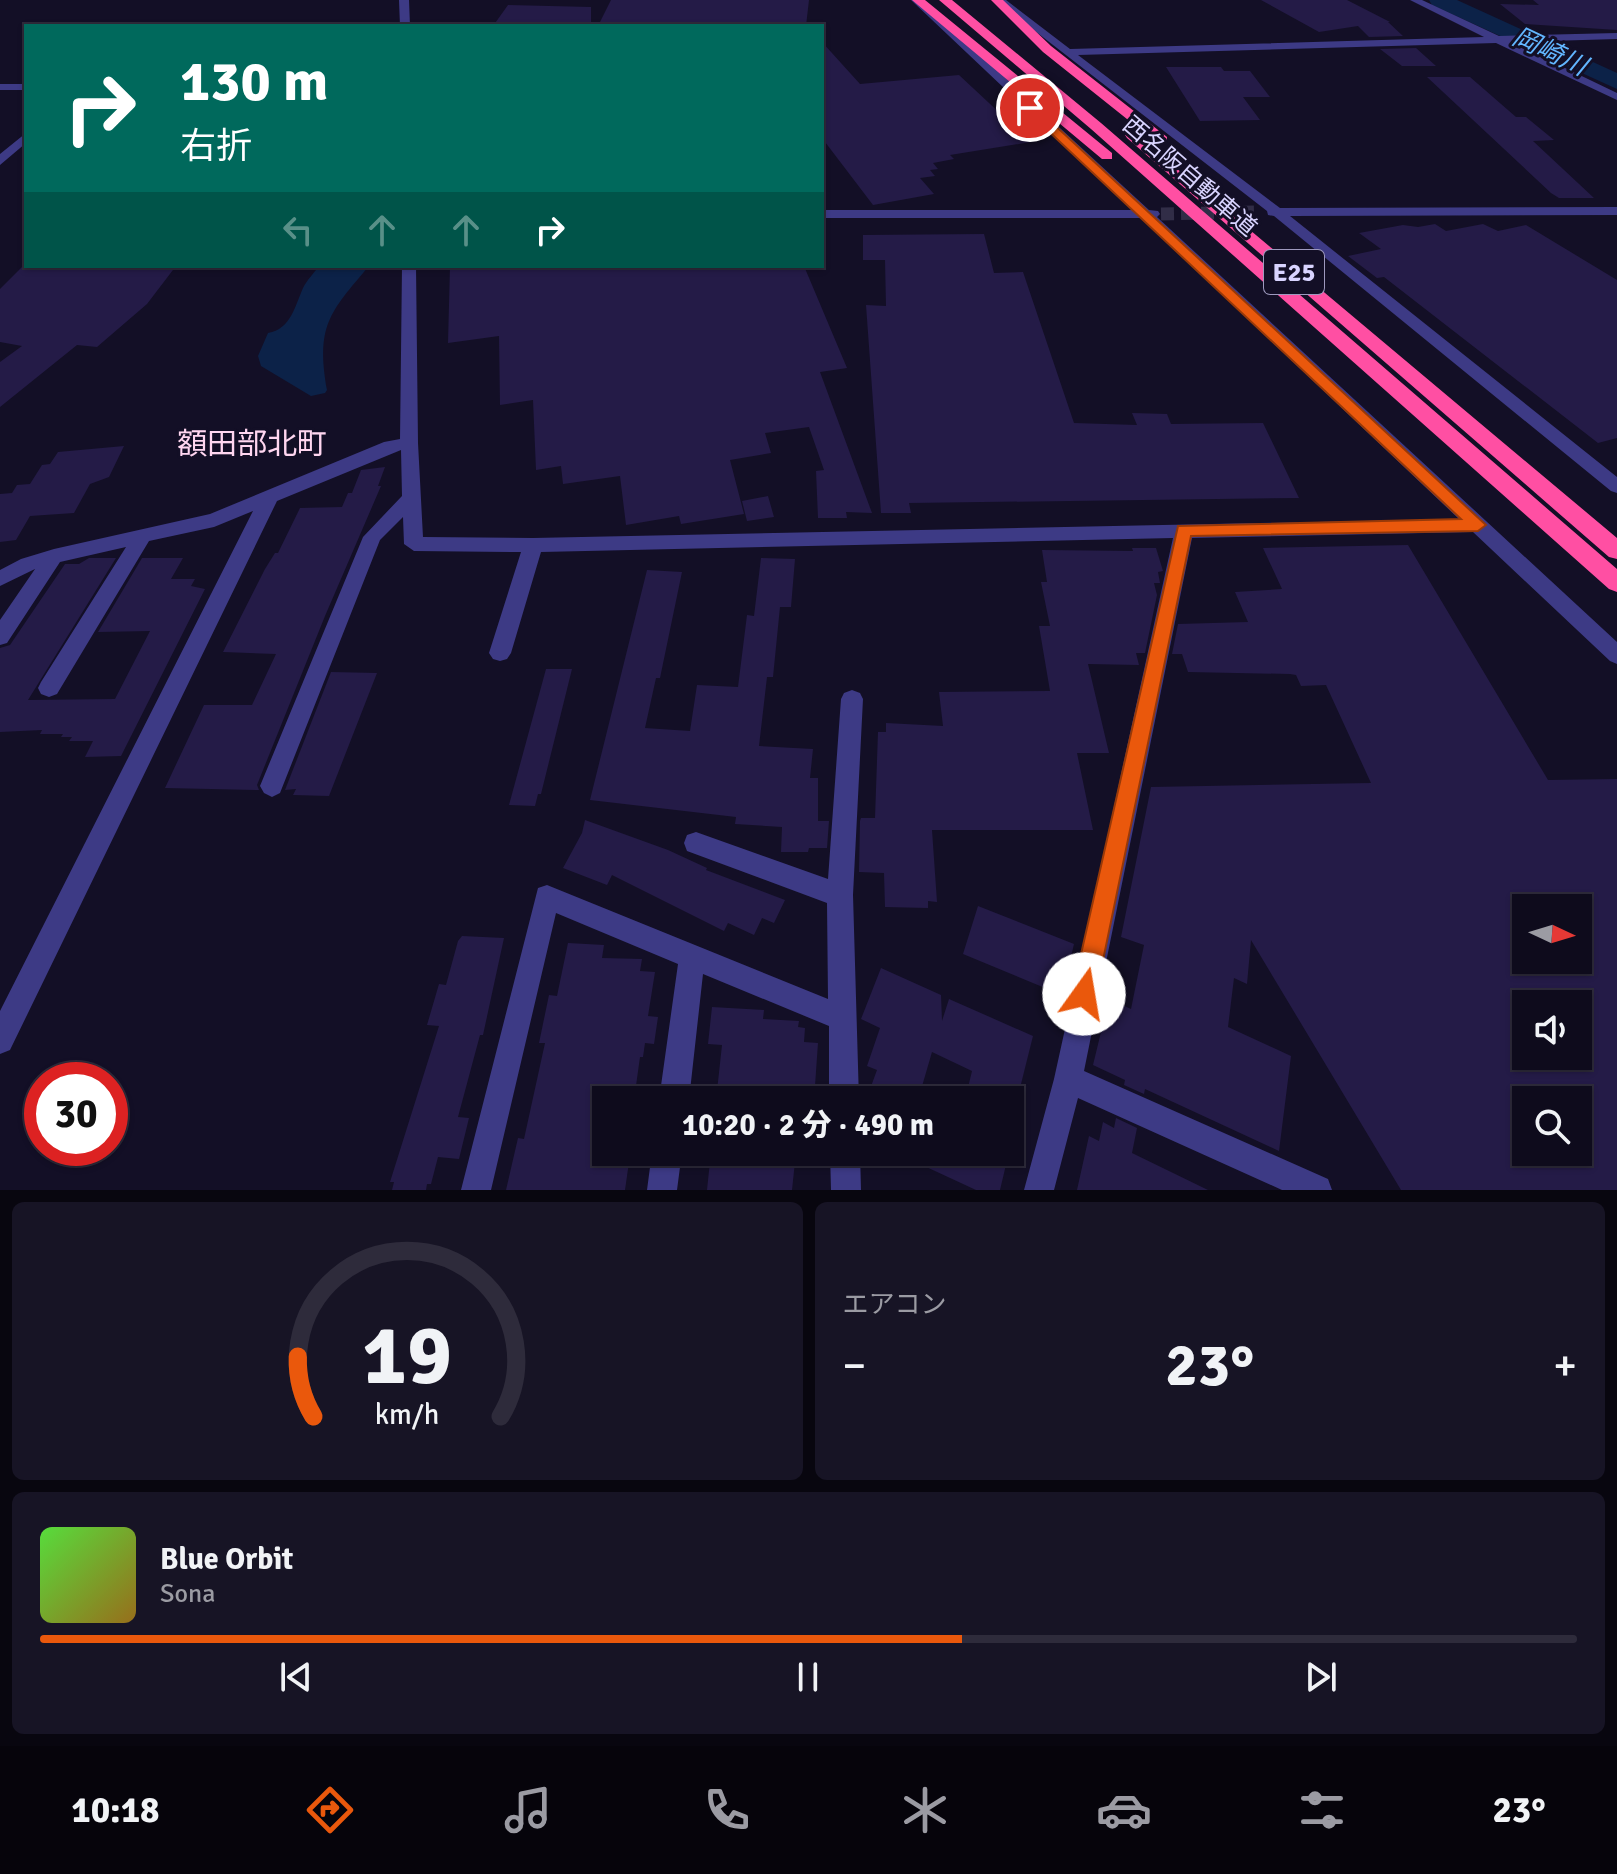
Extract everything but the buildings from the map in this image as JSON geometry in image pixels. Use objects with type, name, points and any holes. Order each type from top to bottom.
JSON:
[{"type":"highway","points":[[917,0],[1100,151],[1321,322]]},
{"type":"highway","name":"西名阪自動車道","points":[[945,0],[1321,322],[1617,583]]},
{"type":"highway","name":"西名阪自動車道","points":[[965,0],[1140,143],[1617,551]]},
{"type":"highway","points":[[998,0],[1047,49],[1172,149],[1549,492]]},
{"type":"street","points":[[404,0],[405,24]]},
{"type":"street","points":[[917,0],[1154,214],[1617,655]]},
{"type":"street","points":[[998,0],[1277,212],[1617,487]]},
{"type":"street","points":[[1415,0],[1617,97]]},
{"type":"street","points":[[1070,52],[1617,36]]},
{"type":"street","points":[[0,87],[24,87]]},
{"type":"street","points":[[0,161],[24,139]]},
{"type":"street","points":[[1259,212],[1617,211]]},
{"type":"street","points":[[824,214],[1154,214]]},
{"type":"street","points":[[409,268],[409,443],[414,544],[533,545],[1478,525]]},
{"type":"street","points":[[0,579],[28,564],[54,556],[214,520],[390,446],[409,443]]},
{"type":"street","points":[[0,1040],[270,496]]},
{"type":"street","points":[[272,786],[372,537],[411,498]]},
{"type":"street","points":[[1039,1190],[1068,1079],[1184,530]]},
{"type":"street","points":[[49,688],[143,536]]},
{"type":"street","points":[[500,653],[533,545]]},
{"type":"street","points":[[0,637],[54,556]]},
{"type":"street","points":[[844,1086],[840,895],[852,699]]},
{"type":"street","points":[[696,843],[840,895]]},
{"type":"street","points":[[476,1190],[547,897],[842,1018]]},
{"type":"street","points":[[676,1086],[692,956]]},
{"type":"street","points":[[1068,1079],[1317,1190]]},
{"type":"street","points":[[662,1190],[665,1166]]},
{"type":"street","points":[[845,1166],[846,1190]]},
{"type":"water","points":[[318,268],[367,268],[344,296],[329,322],[323,350],[327,390],[311,396],[261,366],[258,356],[268,333],[287,322],[305,285]]},
{"type":"waterway","name":"岡崎川","points":[[1440,0],[1617,82]]},
{"type":"tunnel","points":[[1161,214],[1259,212]]},
{"type":"district","name":"額田部北町","points":[[252,444]]},
{"type":"route","points":[[1030,108],[1478,525],[1184,530],[1084,994]]}]
